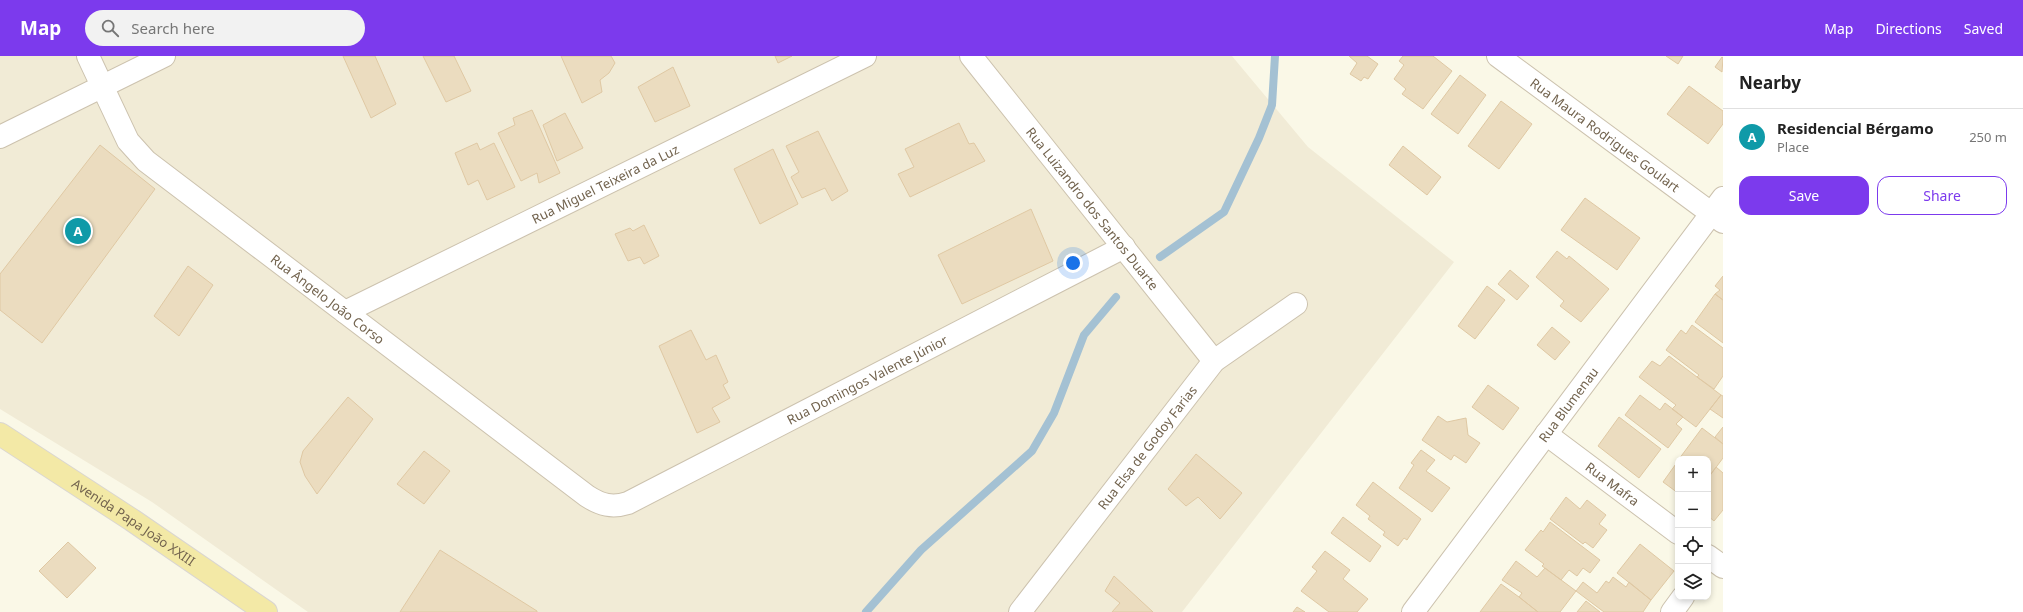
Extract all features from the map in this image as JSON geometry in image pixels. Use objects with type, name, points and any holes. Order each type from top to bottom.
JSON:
[{"type":"main road","name":"Avenida Papa João XXIII","points":[[0,434],[132,520],[266,612]]},
{"type":"street","name":"Rua Ângelo João Corso","points":[[88,56],[128,141],[136,151],[587,496],[608,506]]},
{"type":"street","points":[[0,137],[164,56]]},
{"type":"street","name":"Rua Miguel Teixeira da Luz","points":[[345,312],[865,56]]},
{"type":"street","name":"Rua Luizandro dos Santos Duarte","points":[[971,56],[1214,361]]},
{"type":"street","name":"Rua Maura Rodrigues Goulart","points":[[1498,56],[1719,211]]},
{"type":"street","name":"Rua Blumenau","points":[[1413,612],[1546,434],[1719,211]]},
{"type":"street","name":"Rua Domingos Valente Júnior","points":[[608,506],[618,506],[628,503],[1124,247]]},
{"type":"street","name":"Rua Elsa de Godoy Farias","points":[[1020,612],[1214,361],[1296,304]]},
{"type":"street","name":"Rua Mafra","points":[[1546,434],[1675,532]]},
{"type":"street","points":[[1672,612],[1681,600]]},
{"type":"shaded area","points":[[0,56],[1232,56],[1308,147],[1454,262],[1182,612],[308,612],[152,502],[0,409]]},
{"type":"building","points":[[343,56],[375,56],[396,104],[371,118]]},
{"type":"building","points":[[423,56],[454,56],[471,91],[446,102]]},
{"type":"building","points":[[561,56],[611,56],[615,63],[609,73],[600,80],[602,92],[582,103]]},
{"type":"building","points":[[775,56],[792,56],[778,63]]},
{"type":"building","points":[[1349,56],[1367,56],[1378,64],[1368,79],[1364,77],[1361,81],[1350,74],[1357,63]]},
{"type":"building","points":[[1403,56],[1433,56],[1452,71],[1423,109],[1402,94],[1406,89],[1394,79],[1404,65],[1399,61]]},
{"type":"building","points":[[1666,56],[1683,56],[1678,64]]},
{"type":"building","points":[[1722,57],[1723,58],[1722,72],[1715,67]]},
{"type":"building","points":[[673,67],[690,106],[655,122],[638,87]]},
{"type":"building","points":[[1460,75],[1486,95],[1458,134],[1431,114]]},
{"type":"building","points":[[1689,86],[1723,111],[1723,124],[1708,144],[1667,114]]},
{"type":"building","points":[[1501,101],[1532,124],[1499,169],[1468,146]]},
{"type":"building","points":[[532,110],[560,173],[539,183],[537,173],[521,181],[498,133],[515,125],[513,118]]},
{"type":"building","points":[[565,113],[583,148],[557,161],[543,125]]},
{"type":"building","points":[[959,123],[969,144],[974,143],[985,161],[910,197],[898,174],[914,167],[905,149]]},
{"type":"building","points":[[818,131],[848,191],[832,201],[825,188],[802,198],[791,177],[799,172],[786,146]]},
{"type":"building","points":[[477,143],[480,150],[494,143],[515,187],[487,200],[478,180],[468,185],[455,153]]},
{"type":"building","points":[[100,145],[155,189],[42,343],[0,310],[0,274]]},
{"type":"building","points":[[1403,146],[1441,177],[1427,195],[1389,165]]},
{"type":"building","points":[[773,149],[798,204],[760,224],[734,169]]},
{"type":"building","points":[[1585,198],[1640,238],[1617,270],[1561,230]]},
{"type":"building","points":[[1031,209],[1053,261],[962,304],[938,255]]},
{"type":"building","points":[[644,225],[659,256],[644,264],[640,257],[628,261],[615,234],[630,228],[633,231]]},
{"type":"building","points":[[1557,251],[1567,259],[1569,256],[1609,289],[1581,322],[1560,306],[1564,301],[1536,277]]},
{"type":"building","points":[[188,266],[213,285],[179,336],[154,316]]},
{"type":"building","points":[[1510,270],[1529,286],[1517,300],[1498,284]]},
{"type":"building","points":[[1723,276],[1723,300],[1715,294],[1720,290],[1715,286]]},
{"type":"building","points":[[1487,286],[1505,300],[1475,339],[1458,326]]},
{"type":"building","points":[[1715,294],[1723,300],[1723,343],[1695,322]]},
{"type":"building","points":[[1692,325],[1723,348],[1723,376],[1714,389],[1697,377],[1699,375],[1666,350],[1681,330],[1686,334]]},
{"type":"building","points":[[1552,327],[1570,342],[1555,360],[1537,345]]},
{"type":"building","points":[[691,330],[706,360],[716,355],[728,382],[723,385],[730,398],[712,408],[720,422],[697,433],[659,346]]},
{"type":"building","points":[[1669,356],[1721,395],[1696,427],[1672,409],[1676,405],[1639,377],[1652,361],[1660,366]]},
{"type":"building","points":[[1488,385],[1519,408],[1503,430],[1472,407]]},
{"type":"building","points":[[1640,395],[1660,410],[1665,403],[1683,417],[1676,424],[1682,429],[1668,448],[1625,415]]},
{"type":"building","points":[[1721,395],[1723,396],[1723,418],[1710,409]]},
{"type":"building","points":[[348,397],[373,419],[317,494],[305,476],[300,462],[303,451]]},
{"type":"building","points":[[1438,416],[1447,422],[1466,418],[1468,435],[1480,443],[1466,463],[1454,455],[1451,460],[1422,440]]},
{"type":"building","points":[[1619,417],[1661,449],[1639,478],[1598,446]]},
{"type":"building","points":[[1723,427],[1723,444],[1715,437]]},
{"type":"building","points":[[1702,428],[1723,444],[1723,458],[1711,474],[1711,456],[1681,456]]},
{"type":"building","points":[[1421,450],[1435,460],[1426,471],[1450,488],[1432,512],[1399,488],[1414,465],[1411,463]]},
{"type":"building","points":[[424,451],[450,471],[424,504],[397,484]]},
{"type":"building","points":[[1196,454],[1242,493],[1220,519],[1198,497],[1186,506],[1168,489]]},
{"type":"building","points":[[1675,465],[1675,491],[1663,482]]},
{"type":"building","points":[[1716,467],[1723,473],[1723,510],[1714,521],[1711,518],[1711,474]]},
{"type":"building","points":[[1373,482],[1421,519],[1407,540],[1404,538],[1398,546],[1383,535],[1385,532],[1368,519],[1370,516],[1356,505]]},
{"type":"building","points":[[1566,497],[1580,509],[1587,500],[1606,515],[1599,524],[1607,530],[1593,548],[1585,542],[1583,544],[1550,519]]},
{"type":"building","points":[[1343,517],[1381,546],[1370,562],[1331,533]]},
{"type":"building","points":[[1550,522],[1600,560],[1590,573],[1583,568],[1577,576],[1569,570],[1561,580],[1542,566],[1544,564],[1525,550],[1541,530],[1543,532]]},
{"type":"building","points":[[68,542],[96,568],[67,598],[39,571]]},
{"type":"building","points":[[1640,544],[1674,571],[1651,600],[1617,573]]},
{"type":"building","points":[[440,550],[537,611],[537,612],[400,612]]},
{"type":"building","points":[[1325,551],[1350,570],[1343,579],[1368,599],[1357,612],[1329,612],[1301,591],[1317,571],[1312,567]]},
{"type":"building","points":[[1516,561],[1537,577],[1545,568],[1576,591],[1560,612],[1538,612],[1519,597],[1522,593],[1502,580]]},
{"type":"building","points":[[1114,576],[1153,612],[1112,612],[1120,603],[1105,591]]},
{"type":"building","points":[[1613,577],[1626,587],[1629,582],[1651,600],[1643,612],[1604,612],[1576,591],[1583,582],[1597,593],[1606,581],[1609,583]]},
{"type":"building","points":[[1501,584],[1519,597],[1538,612],[1480,612]]},
{"type":"building","points":[[1586,601],[1600,612],[1577,612]]},
{"type":"building","points":[[1297,607],[1305,612],[1293,612]]},
{"type":"waterway","points":[[1160,257],[1224,212],[1259,138],[1272,105],[1275,56]]},
{"type":"waterway","points":[[866,612],[921,550],[1032,451],[1054,413],[1084,335],[1116,297]]},
{"type":"place","name":"Residencial Bérgamo","points":[[78,231]]}]
